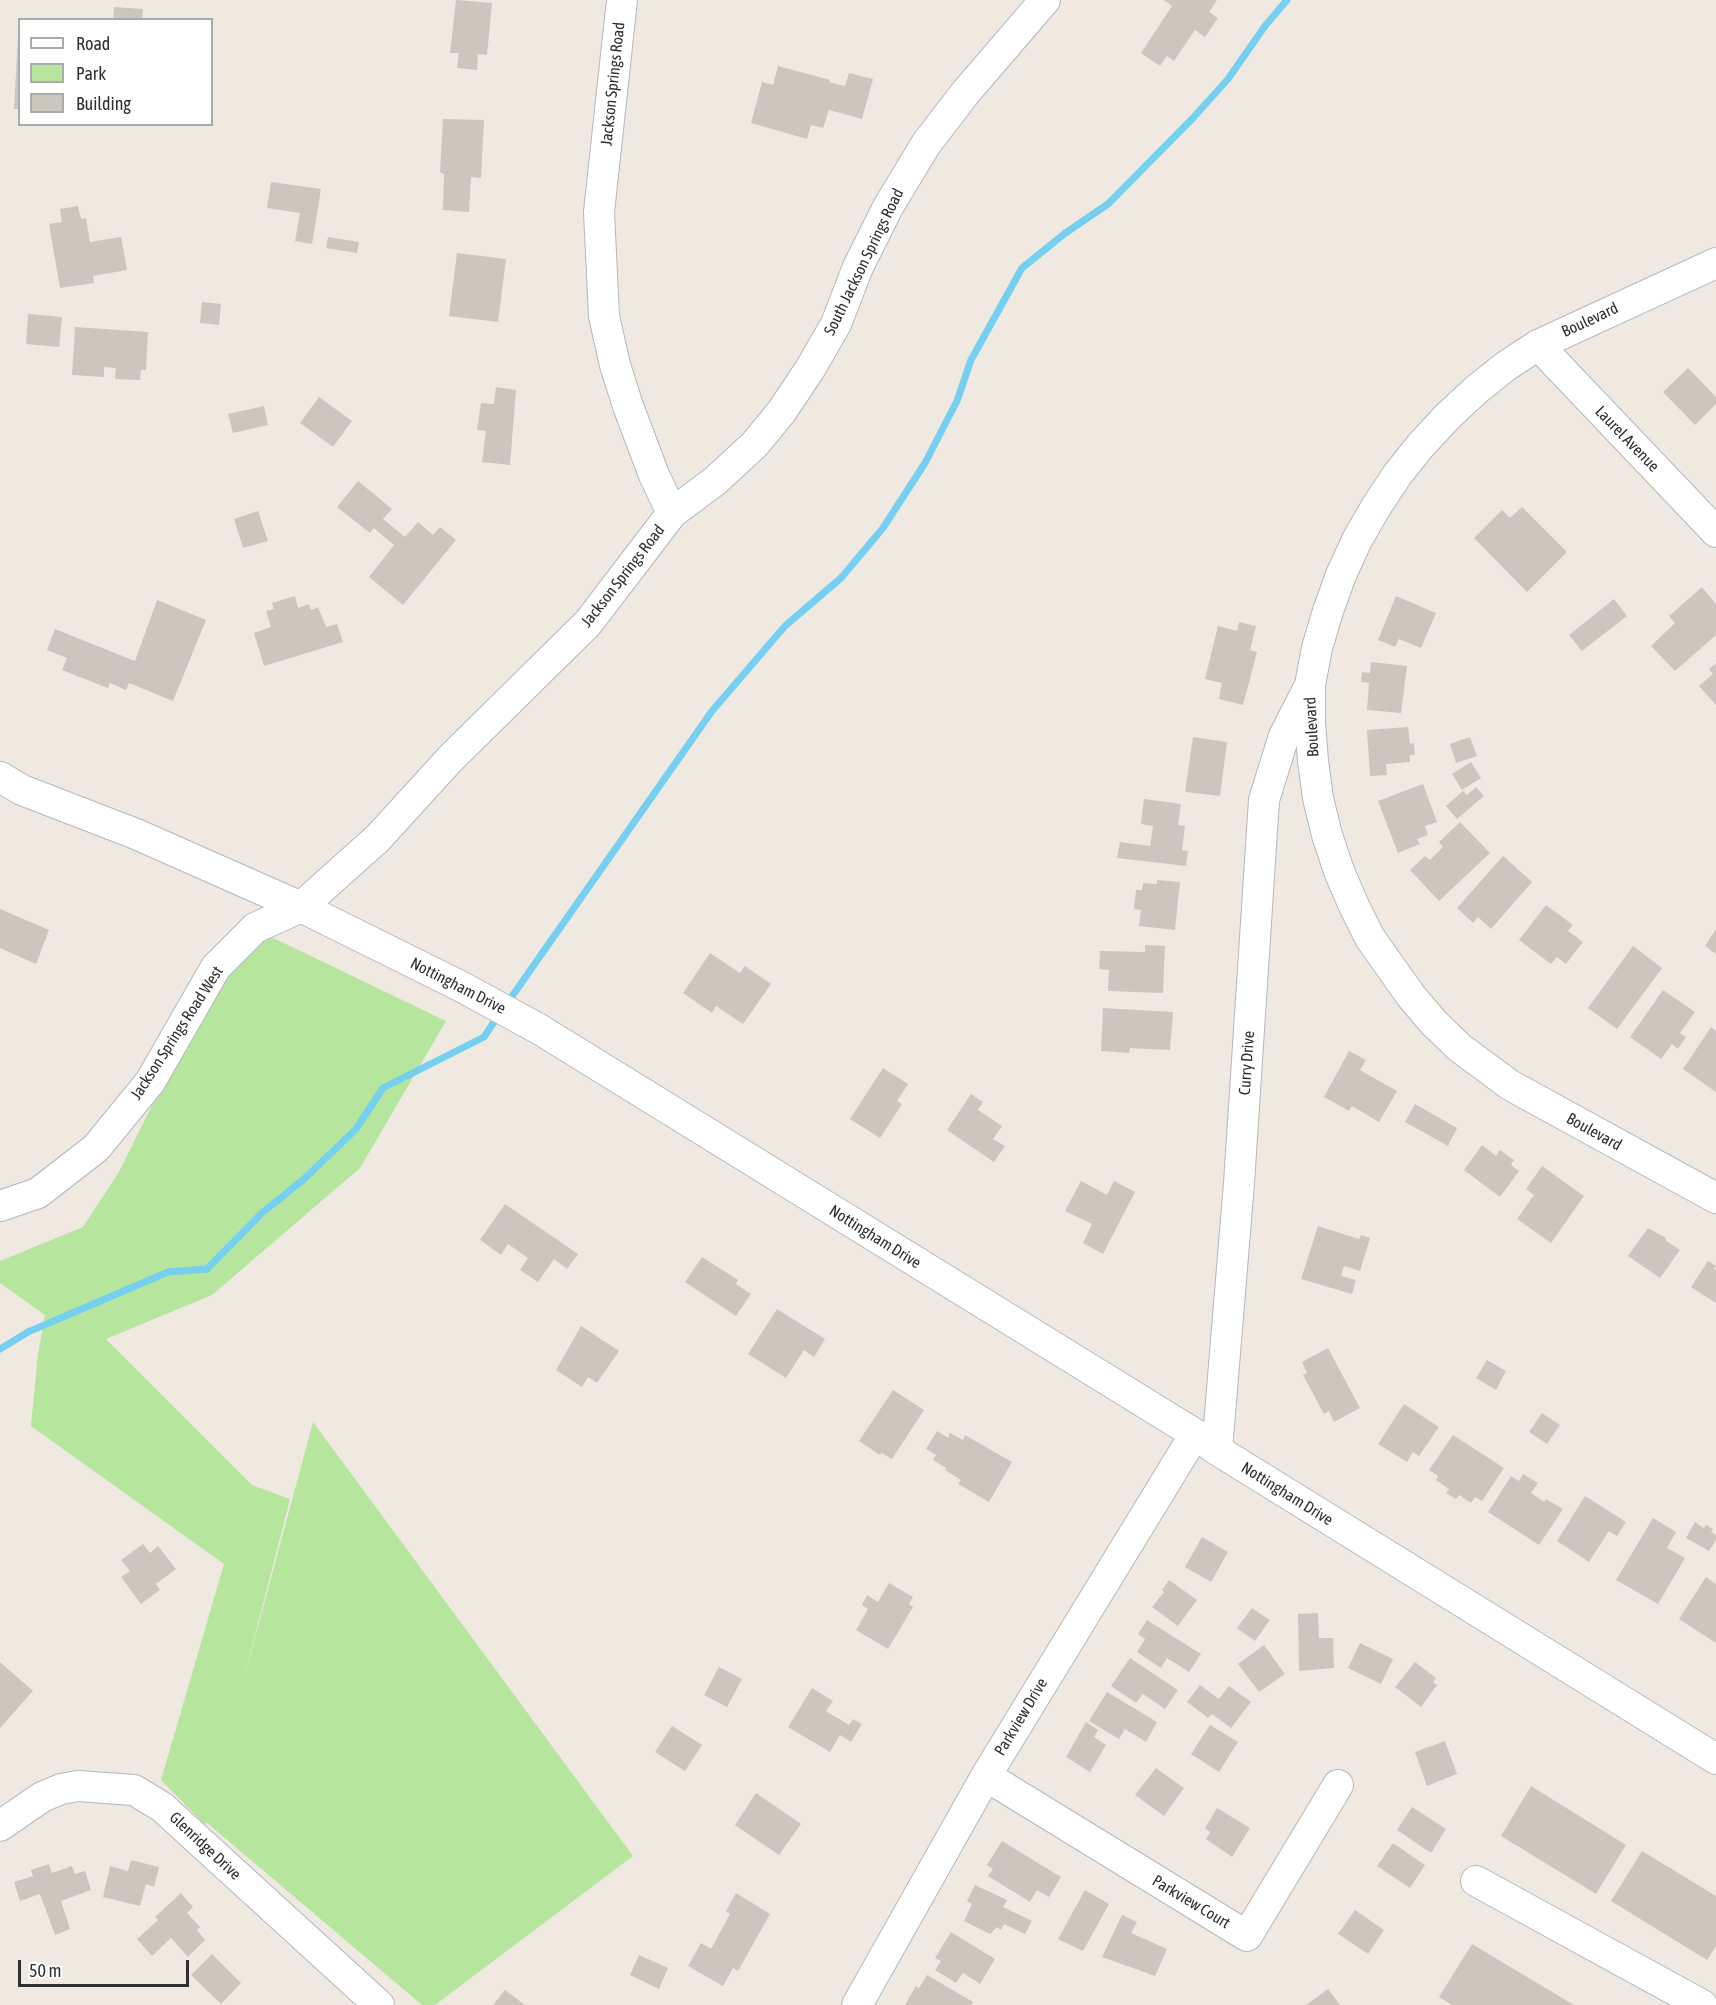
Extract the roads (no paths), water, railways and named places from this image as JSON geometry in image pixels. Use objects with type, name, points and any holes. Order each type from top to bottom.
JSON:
[{"type":"street","name":"Jackson Springs Road","points":[[301,907],[378,838],[451,758],[588,623],[672,513],[654,475],[628,406],[615,365],[604,315],[599,212],[622,0]]},
{"type":"street","name":"South Jackson Springs Road","points":[[672,513],[715,481],[755,444],[782,411],[836,324],[858,267],[888,207],[926,144],[966,92],[1045,0]]},
{"type":"street","name":"Boulevard","points":[[1716,263],[1538,345],[1506,366],[1476,390],[1421,445],[1397,475],[1366,523],[1341,575],[1328,611],[1310,685],[1312,761],[1327,835],[1339,871],[1365,927],[1390,968],[1411,996],[1460,1048],[1510,1085],[1716,1198]]},
{"type":"street","name":"Laurel Avenue","points":[[1538,345],[1716,532]]},
{"type":"street","name":"Curry Drive","points":[[1206,1442],[1239,1183],[1264,800],[1284,736],[1310,685]]},
{"type":"street","name":"Nottingham Drive","points":[[0,777],[22,790],[136,834],[301,907],[517,1017],[569,1047],[1716,1760]]},
{"type":"street","name":"Jackson Springs Road West","points":[[0,1206],[38,1193],[96,1148],[150,1082],[216,967],[255,928],[301,907]]},
{"type":"street","name":"Parkview Drive","points":[[857,2005],[986,1776],[1206,1442]]},
{"type":"street","name":"Parkview Court","points":[[986,1776],[1247,1936],[1338,1785]]},
{"type":"street","name":"Glenridge Drive","points":[[0,1826],[42,1797],[61,1789],[78,1786],[134,1790],[162,1807],[379,2005]]},
{"type":"street","points":[[1476,1881],[1701,2005]]},
{"type":"waterway","points":[[508,1002],[712,711],[785,626],[841,578],[883,528],[925,463],[957,401],[971,360],[1022,268],[1064,234],[1108,204],[1228,79],[1265,26],[1287,0]]},
{"type":"waterway","points":[[0,1349],[28,1332],[168,1272],[207,1269],[263,1212],[303,1180],[356,1129],[383,1088],[484,1037],[498,1016]]}]
